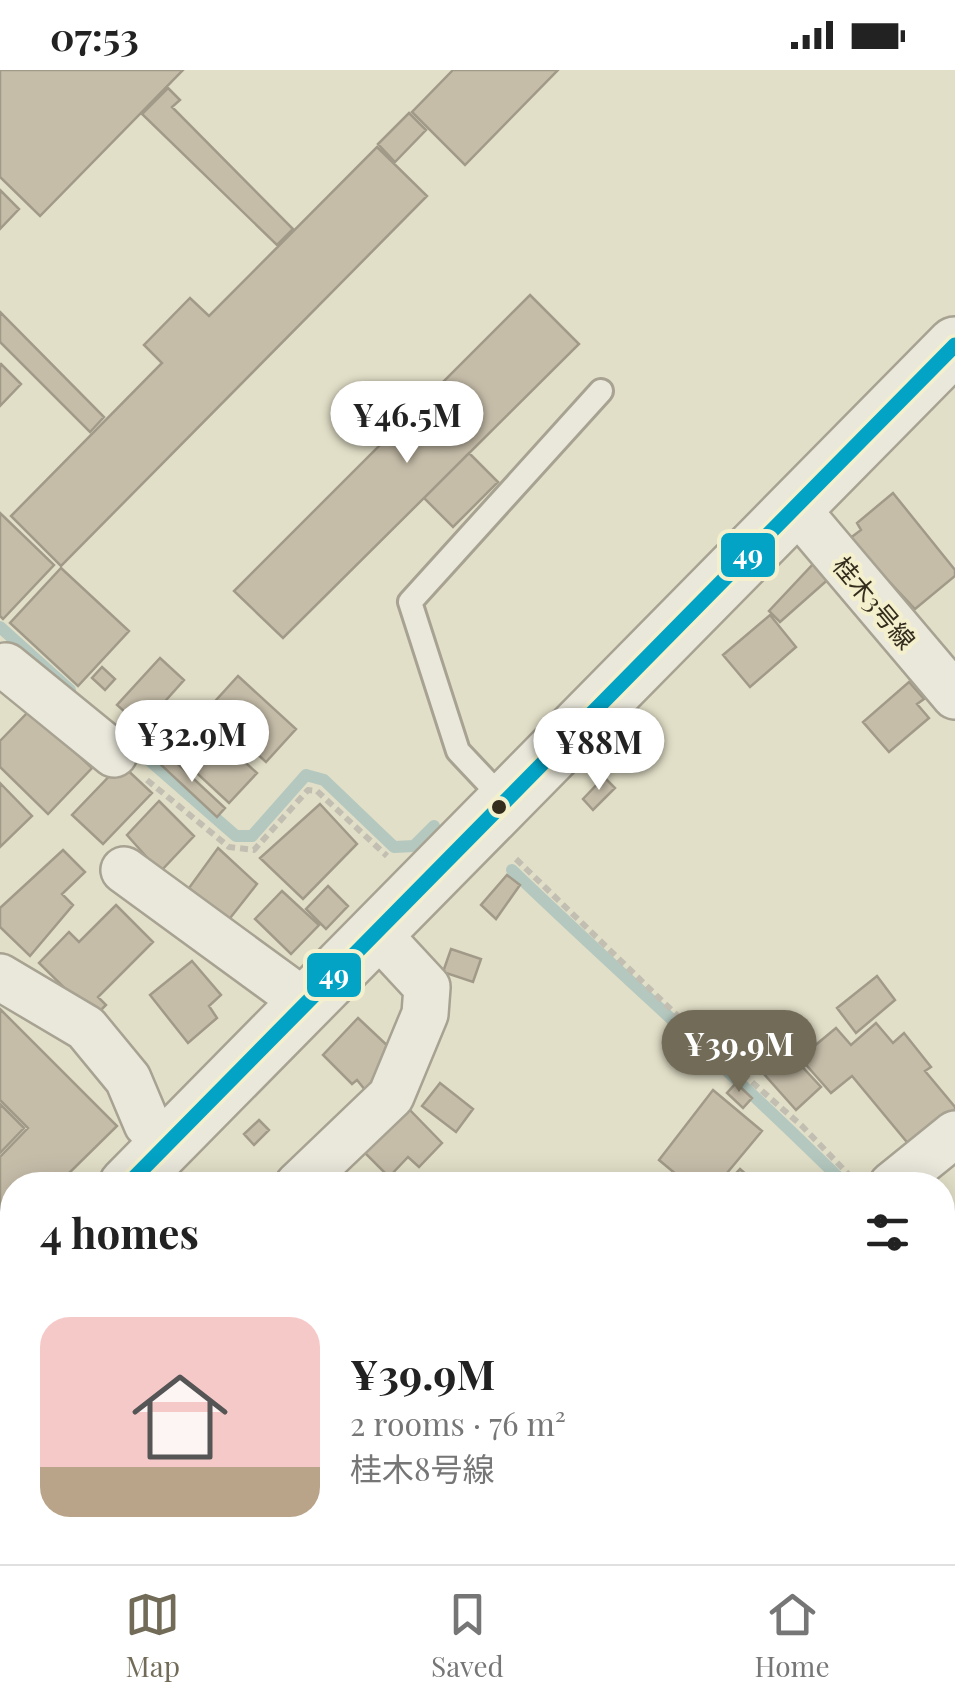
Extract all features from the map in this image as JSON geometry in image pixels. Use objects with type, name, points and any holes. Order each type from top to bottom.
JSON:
[{"type":"street","points":[[146,1170],[955,345]]},
{"type":"street","name":"桂木3号線","points":[[795,508],[955,696]]},
{"type":"street","points":[[2,666],[114,754]]},
{"type":"street","points":[[124,870],[306,1003]]},
{"type":"street","points":[[311,1172],[390,1096],[426,1014],[427,987],[376,932]]},
{"type":"street","points":[[0,977],[86,1028],[128,1079],[147,1124],[146,1170]]},
{"type":"street","points":[[908,1172],[955,1134]]},
{"type":"lane","points":[[493,814],[458,751],[410,602],[601,391]]},
{"type":"path","points":[[114,754],[228,847],[254,850],[308,790],[317,790],[421,887]]},
{"type":"path","points":[[493,814],[688,1026],[802,1126],[846,1172]]},
{"type":"building","points":[[0,70],[183,70],[40,216],[0,177]]},
{"type":"building","points":[[453,70],[558,70],[465,165],[412,112]]},
{"type":"building","points":[[168,88],[180,100],[172,107],[293,229],[277,245],[142,114]]},
{"type":"building","points":[[409,113],[426,130],[395,162],[378,144]]},
{"type":"building","points":[[377,147],[427,196],[61,566],[11,516],[162,363],[144,345],[190,298],[209,316]]},
{"type":"building","points":[[0,190],[19,209],[0,229]]},
{"type":"building","points":[[530,295],[579,344],[283,638],[234,591]]},
{"type":"building","points":[[0,312],[104,417],[90,432],[0,342]]},
{"type":"building","points":[[0,365],[21,384],[0,406]]},
{"type":"building","points":[[469,453],[498,482],[453,527],[424,498]]},
{"type":"building","points":[[893,493],[955,570],[955,576],[915,609],[849,539],[861,530],[857,523]]},
{"type":"building","points":[[0,513],[54,565],[3,619],[0,616]]},
{"type":"building","points":[[815,562],[832,576],[780,622],[769,611]]},
{"type":"building","points":[[61,568],[129,631],[78,686],[10,623]]},
{"type":"building","points":[[770,615],[796,647],[750,687],[723,655]]},
{"type":"building","points":[[160,658],[184,680],[142,727],[117,705]]},
{"type":"building","points":[[102,667],[115,679],[105,690],[92,678]]},
{"type":"building","points":[[238,676],[296,729],[266,762],[208,709]]},
{"type":"building","points":[[909,682],[924,699],[917,704],[929,718],[889,752],[863,722]]},
{"type":"building","points":[[30,710],[92,768],[48,814],[0,767],[0,741]]},
{"type":"building","points":[[198,720],[257,773],[229,803],[171,749]]},
{"type":"building","points":[[166,753],[225,808],[217,817],[158,762]]},
{"type":"building","points":[[121,764],[152,793],[103,844],[72,815]]},
{"type":"building","points":[[604,777],[615,788],[593,810],[583,799]]},
{"type":"building","points":[[0,783],[32,816],[0,847]]},
{"type":"building","points":[[159,801],[194,836],[160,872],[127,835]]},
{"type":"building","points":[[320,804],[357,844],[303,899],[260,858]]},
{"type":"building","points":[[218,848],[257,884],[227,922],[189,888]]},
{"type":"building","points":[[63,850],[85,872],[62,894],[73,905],[30,956],[0,927],[0,908]]},
{"type":"building","points":[[507,875],[520,885],[496,919],[481,905]]},
{"type":"building","points":[[328,886],[348,906],[326,929],[306,909]]},
{"type":"building","points":[[282,891],[319,925],[291,954],[255,919]]},
{"type":"building","points":[[116,905],[153,942],[98,997],[106,1005],[94,1017],[39,963],[69,932],[79,942]]},
{"type":"building","points":[[451,949],[481,959],[473,982],[443,972]]},
{"type":"building","points":[[192,961],[221,995],[209,1006],[217,1018],[188,1043],[150,995]]},
{"type":"building","points":[[877,976],[895,1000],[856,1033],[837,1008]]},
{"type":"building","points":[[0,1009],[117,1126],[70,1172],[0,1172],[0,1157],[28,1128],[0,1100]]},
{"type":"building","points":[[358,1018],[391,1049],[366,1091],[357,1080],[352,1084],[323,1055]]},
{"type":"building","points":[[876,1023],[893,1043],[904,1033],[931,1067],[925,1071],[955,1107],[955,1112],[911,1147],[852,1076],[831,1093],[800,1058],[836,1028],[851,1045]]},
{"type":"building","points":[[778,1056],[787,1065],[794,1058],[821,1087],[796,1110],[763,1073]]},
{"type":"building","points":[[440,1083],[473,1109],[456,1132],[422,1106]]},
{"type":"building","points":[[736,1083],[752,1098],[743,1108],[727,1093]]},
{"type":"building","points":[[713,1090],[762,1131],[728,1172],[673,1172],[659,1160]]},
{"type":"building","points":[[0,1104],[24,1128],[0,1153]]},
{"type":"building","points":[[406,1106],[442,1143],[419,1167],[408,1157],[394,1172],[384,1172],[363,1151]]},
{"type":"building","points":[[259,1120],[269,1130],[254,1145],[244,1134]]},
{"type":"waterway","points":[[0,627],[70,690]]},
{"type":"waterway","points":[[126,740],[236,836],[252,836],[306,775],[324,780],[394,847],[414,846],[434,826]]},
{"type":"waterway","points":[[512,870],[833,1172]]},
{"type":"transit line","name":"49","points":[[140,1172],[955,345]]}]
